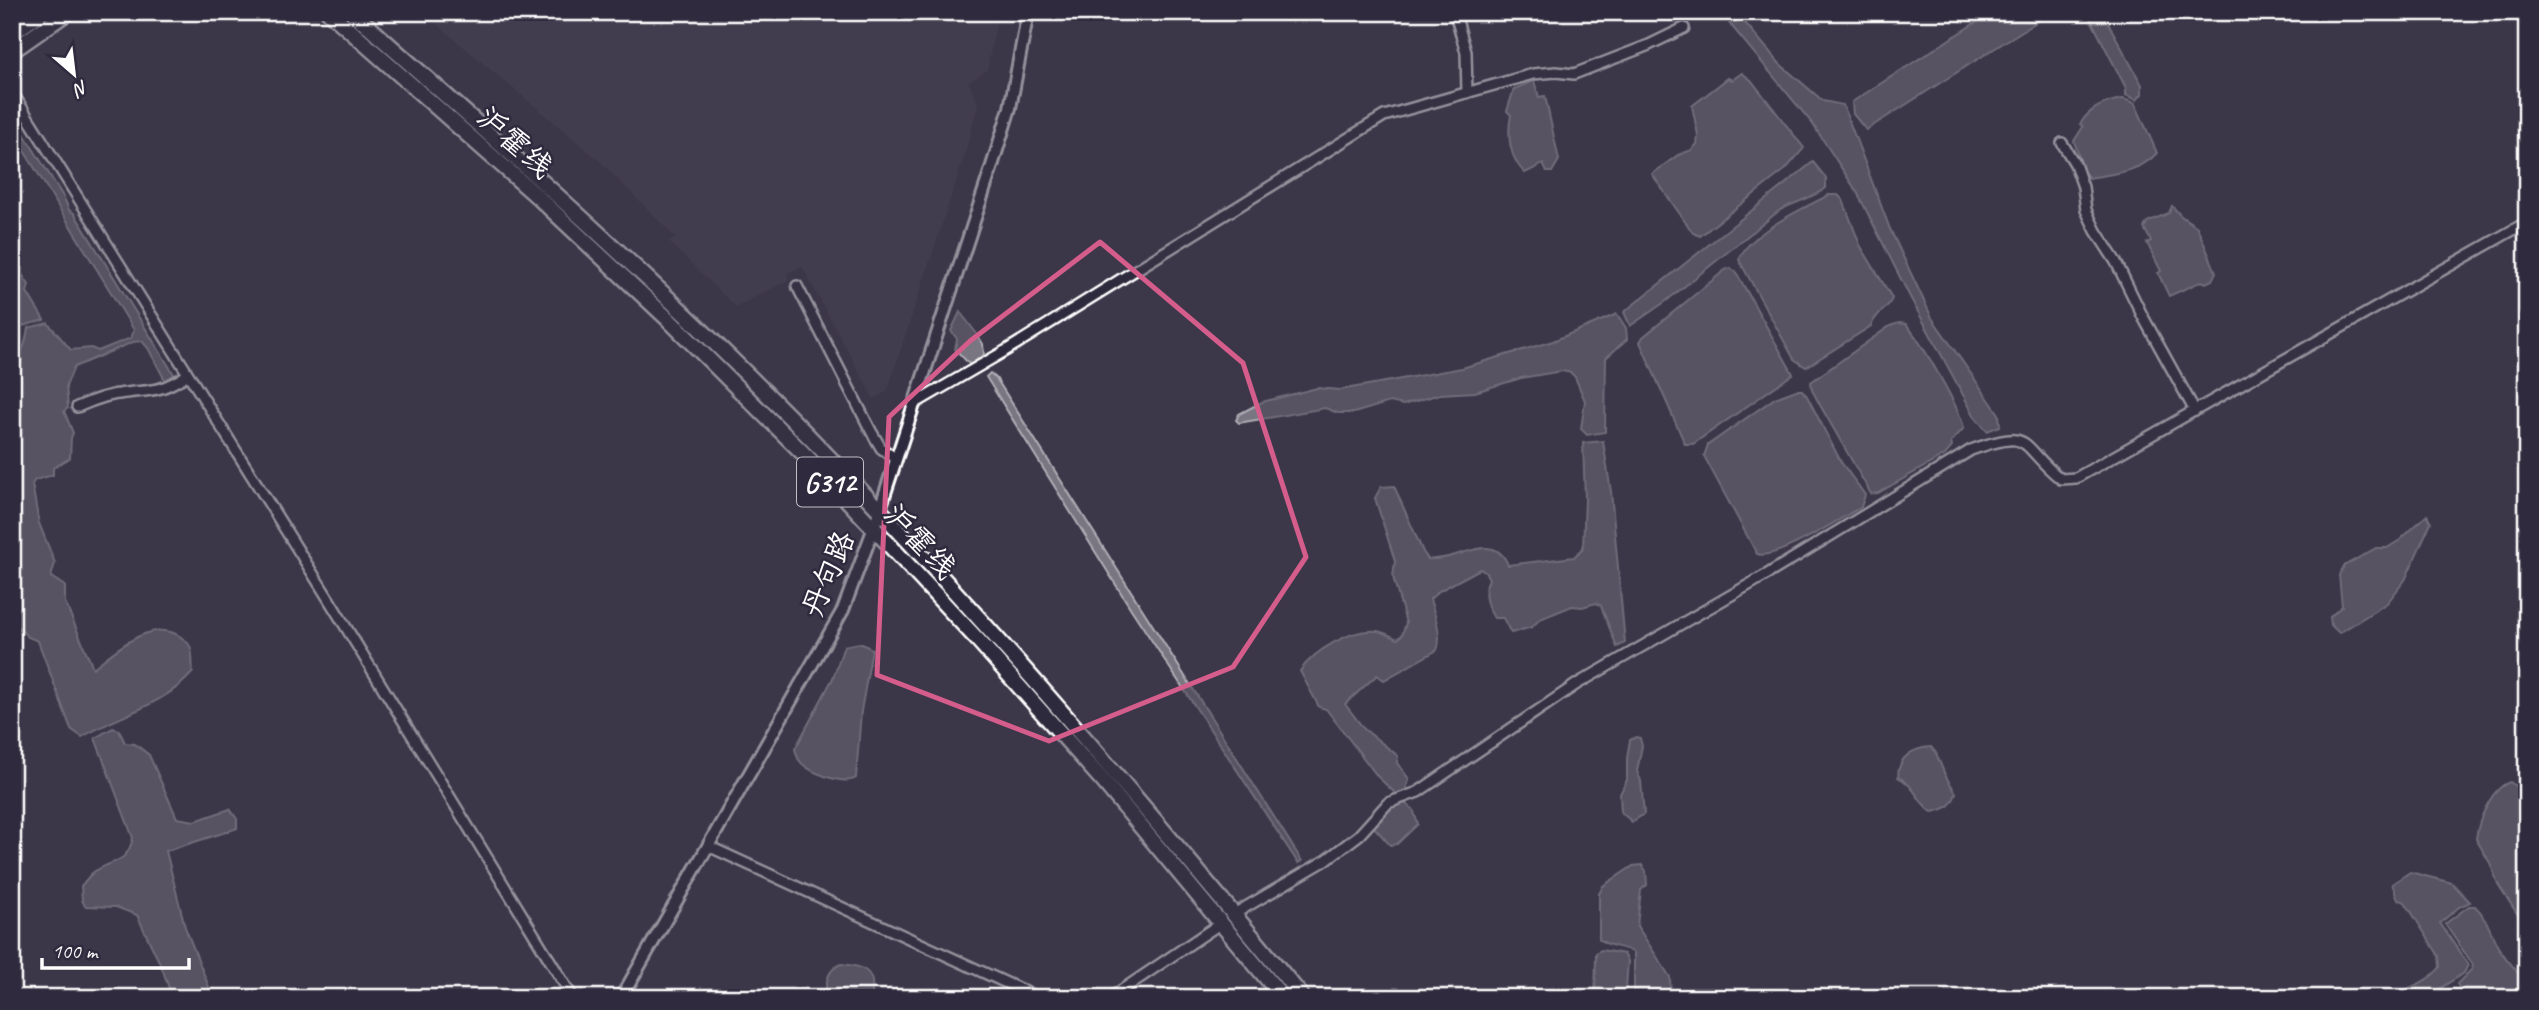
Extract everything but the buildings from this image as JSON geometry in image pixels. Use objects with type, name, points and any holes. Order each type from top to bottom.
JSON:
[{"type":"main road","points":[[12,33],[42,12]]},
{"type":"main road","points":[[12,51],[68,12]]},
{"type":"main road","name":"沪霍线","points":[[329,12],[539,198],[668,319],[802,452],[977,639],[1103,781],[1283,998]]},
{"type":"main road","name":"沪霍线","points":[[352,12],[549,187],[679,308],[821,449],[1051,698],[1303,998]]},
{"type":"main road","points":[[539,198],[549,187]]},
{"type":"main road","points":[[1221,923],[1234,914]]},
{"type":"street","name":"丹句路","points":[[621,998],[843,610],[873,530],[1010,107],[1028,12]]},
{"type":"street","points":[[1458,12],[1467,61],[1467,93]]},
{"type":"street","points":[[914,404],[1005,351],[1384,116],[1533,74],[1574,74],[1648,45],[1684,27]]},
{"type":"street","points":[[12,92],[328,598],[573,998]]},
{"type":"street","points":[[2062,143],[2075,164],[2083,187],[2086,210],[2096,231],[2119,268],[2195,411]]},
{"type":"street","points":[[1234,914],[1326,860],[1359,835],[1388,803],[1418,792],[1577,684],[1777,568],[1971,450],[2014,439],[2027,443],[2050,471],[2061,479],[2076,478],[2527,222]]},
{"type":"street","points":[[797,286],[871,431],[881,448],[896,459]]},
{"type":"street","points":[[77,407],[116,394],[167,388],[187,375]]},
{"type":"street","points":[[708,846],[1039,998]]},
{"type":"street","points":[[1110,998],[1221,923]]},
{"type":"highlighted area","points":[[1100,242],[1243,363],[1306,557],[1233,667],[1049,741],[877,675],[889,417],[970,341]]},
{"type":"shaded area","points":[[422,12],[998,12],[987,70],[968,82],[978,103],[965,154],[887,391],[874,399],[802,266],[787,273],[788,280],[736,307],[669,242],[676,238],[598,159]]},
{"type":"shaded area","points":[[1720,12],[1736,12],[1780,64],[1823,101],[1843,105],[1890,229],[1932,318],[1999,414],[2000,426],[1987,431],[1975,417],[1857,192],[1812,123]]},
{"type":"shaded area","points":[[1992,12],[2052,12],[1866,130],[1853,114],[1852,102]]},
{"type":"shaded area","points":[[2091,12],[2102,12],[2142,85],[2142,94],[2137,100],[2126,95],[2126,88],[2090,18]]},
{"type":"shaded area","points":[[1742,73],[1751,80],[1804,148],[1786,169],[1700,236],[1693,233],[1652,174],[1678,155],[1692,150],[1697,144],[1698,135],[1692,106],[1728,78],[1732,80]]},
{"type":"shaded area","points":[[1534,81],[1539,97],[1545,96],[1559,160],[1552,172],[1547,172],[1543,164],[1525,173],[1512,153],[1509,130],[1511,115],[1507,111],[1514,89]]},
{"type":"shaded area","points":[[2123,99],[2135,103],[2157,153],[2134,168],[2089,178],[2084,172],[2074,141],[2083,127],[2080,124],[2099,106]]},
{"type":"shaded area","points":[[12,115],[175,376],[166,382],[142,341],[133,342],[74,367],[66,386],[68,408],[64,411],[73,433],[70,458],[53,468],[53,475],[35,480],[32,484],[39,523],[55,563],[51,577],[65,586],[65,602],[93,668],[135,638],[158,631],[181,637],[192,652],[193,672],[182,683],[155,701],[82,737],[71,729],[38,641],[28,637],[19,628],[12,629],[12,360],[24,346],[28,328],[48,323],[71,350],[91,348],[98,351],[131,338],[134,330],[12,131]]},
{"type":"shaded area","points":[[1813,162],[1826,178],[1826,188],[1780,210],[1665,302],[1630,326],[1624,312]]},
{"type":"shaded area","points":[[1829,195],[1838,195],[1843,200],[1860,245],[1892,298],[1871,326],[1806,367],[1794,359],[1739,260],[1744,250],[1765,231]]},
{"type":"shaded area","points":[[2172,206],[2197,227],[2216,272],[2212,280],[2206,283],[2202,281],[2169,296],[2158,273],[2161,271],[2147,243],[2151,241],[2144,228],[2147,222],[2169,213]]},
{"type":"shaded area","points":[[12,260],[29,285],[27,292],[44,320],[22,326],[12,312]]},
{"type":"shaded area","points":[[1730,268],[1736,272],[1793,374],[1693,444],[1685,444],[1640,342]]},
{"type":"shaded area","points":[[960,312],[983,344],[984,355],[970,365],[955,349],[957,339],[951,331]]},
{"type":"shaded area","points":[[1617,314],[1626,328],[1627,339],[1606,358],[1605,432],[1587,435],[1581,429],[1585,401],[1575,377],[1562,371],[1521,378],[1475,392],[1440,394],[1403,405],[1390,402],[1354,413],[1338,413],[1325,408],[1239,423],[1236,420],[1239,414],[1262,402],[1317,388],[1340,390],[1462,368],[1553,341]]},
{"type":"shaded area","points":[[1906,324],[1930,359],[1964,428],[1951,442],[1952,447],[1945,455],[1878,493],[1871,494],[1820,405],[1811,382],[1890,326]]},
{"type":"shaded area","points":[[990,373],[996,378],[1302,861],[1298,863],[1131,609],[986,377]]},
{"type":"shaded area","points":[[1802,390],[1807,396],[1841,462],[1865,495],[1861,507],[1808,537],[1778,551],[1757,554],[1704,456],[1708,445],[1775,398]]},
{"type":"shaded area","points":[[1603,441],[1611,492],[1625,643],[1617,647],[1601,606],[1596,603],[1582,607],[1572,606],[1540,619],[1532,627],[1511,633],[1503,618],[1494,618],[1489,608],[1485,594],[1489,579],[1480,569],[1439,591],[1430,599],[1438,631],[1437,650],[1384,680],[1377,675],[1345,704],[1364,729],[1398,756],[1397,763],[1409,779],[1406,804],[1413,809],[1418,824],[1397,844],[1390,845],[1374,827],[1374,823],[1393,805],[1394,792],[1378,777],[1326,709],[1319,707],[1300,671],[1314,656],[1334,642],[1356,633],[1380,632],[1398,639],[1402,635],[1406,623],[1393,577],[1395,561],[1375,498],[1381,487],[1394,486],[1428,559],[1440,559],[1485,548],[1494,549],[1508,565],[1574,557],[1583,548],[1583,443]]},
{"type":"shaded area","points":[[2427,515],[2431,522],[2405,580],[2387,603],[2339,633],[2331,625],[2330,617],[2342,606],[2339,575],[2344,566],[2376,548],[2387,548],[2400,540]]},
{"type":"shaded area","points":[[860,643],[872,649],[861,711],[856,778],[835,779],[803,765],[795,749],[833,678],[844,646]]},
{"type":"shaded area","points":[[113,728],[119,730],[125,743],[135,744],[149,755],[177,818],[195,821],[230,809],[237,819],[237,828],[166,851],[185,927],[211,992],[204,998],[176,998],[170,991],[137,915],[116,907],[85,906],[82,900],[81,886],[90,875],[124,856],[133,838],[95,738]]},
{"type":"shaded area","points":[[1640,738],[1642,746],[1637,771],[1641,781],[1644,814],[1632,822],[1621,812],[1620,794],[1627,780],[1630,740]]},
{"type":"shaded area","points":[[1931,747],[1956,793],[1947,807],[1932,812],[1908,784],[1898,777],[1901,764],[1908,755],[1918,749]]},
{"type":"shaded area","points":[[2510,782],[2517,787],[2527,805],[2527,929],[2498,884],[2476,839],[2479,823],[2491,798],[2503,785]]},
{"type":"shaded area","points":[[1642,865],[1646,871],[1647,885],[1641,890],[1637,926],[1670,977],[1671,998],[1634,998],[1634,953],[1599,939],[1599,894],[1603,886],[1633,866]]},
{"type":"shaded area","points":[[2410,872],[2452,883],[2470,902],[2459,907],[2440,923],[2468,965],[2464,973],[2425,998],[2387,998],[2423,981],[2440,967],[2439,956],[2405,902],[2398,899],[2392,884]]},
{"type":"shaded area","points":[[2469,906],[2475,906],[2483,915],[2501,952],[2524,983],[2527,998],[2466,998],[2457,984],[2473,965],[2445,924]]},
{"type":"shaded area","points":[[1601,950],[1624,954],[1628,961],[1626,988],[1621,998],[1595,998],[1596,953]]},
{"type":"shaded area","points":[[841,964],[856,966],[867,972],[872,982],[871,998],[825,998],[830,974]]}]
